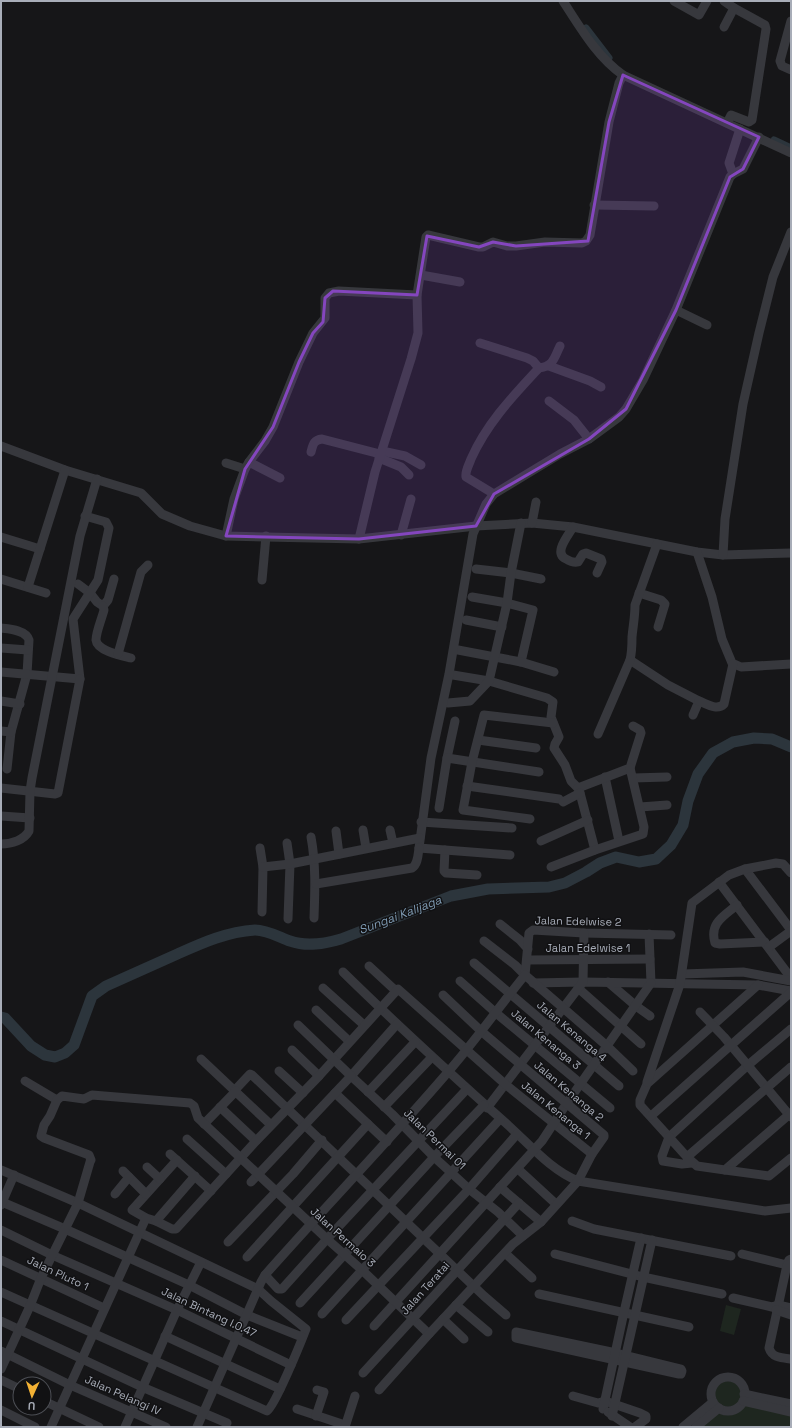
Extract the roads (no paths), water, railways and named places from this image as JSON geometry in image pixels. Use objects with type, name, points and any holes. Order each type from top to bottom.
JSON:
[{"type":"street","points":[[563,1],[598,52],[623,75],[691,106],[728,120],[740,129],[791,153]]},
{"type":"street","points":[[674,1],[699,15],[707,1]]},
{"type":"street","points":[[724,1],[765,25],[766,29],[752,120],[749,122],[732,115],[728,120]]},
{"type":"street","points":[[724,27],[734,8]]},
{"type":"street","points":[[791,21],[790,35],[780,60],[782,66],[791,70]]},
{"type":"street","points":[[359,539],[380,454],[414,349],[418,330],[417,295],[426,237],[479,247],[492,242],[511,246],[545,242],[582,243],[588,239],[618,83],[623,75]]},
{"type":"street","points":[[733,174],[729,163],[740,129]]},
{"type":"street","points":[[316,884],[412,868],[415,866],[431,758],[449,674],[473,534],[486,504],[494,494],[560,454],[589,439],[620,416],[626,409],[643,380],[676,310],[730,177],[743,169],[759,137]]},
{"type":"street","points":[[594,205],[654,206]]},
{"type":"street","points":[[723,555],[725,519],[743,404],[773,277],[791,232]]},
{"type":"street","points":[[421,275],[460,282]]},
{"type":"street","points":[[226,536],[234,499],[247,466],[273,427],[299,362],[313,333],[325,318],[325,298],[329,293],[339,290],[417,295]]},
{"type":"street","points":[[676,310],[707,325]]},
{"type":"street","points":[[480,343],[527,358],[539,368]]},
{"type":"street","points":[[549,366],[555,358],[560,346]]},
{"type":"street","points":[[494,494],[466,477],[466,472],[475,451],[497,414],[539,368],[549,366],[590,381],[601,387]]},
{"type":"street","points":[[549,401],[574,420],[589,439]]},
{"type":"street","points":[[311,452],[313,443],[322,439],[380,454],[405,456],[421,465]]},
{"type":"street","points":[[1,446],[65,470],[141,494],[162,514],[190,526],[226,536],[359,539],[476,526],[532,523],[573,527],[697,552],[723,555],[791,554]]},
{"type":"street","points":[[380,454],[401,467],[409,475]]},
{"type":"street","points":[[226,463],[247,466],[280,478]]},
{"type":"street","points":[[28,587],[65,470]]},
{"type":"street","points":[[1,844],[8,844],[19,840],[27,835],[29,831],[30,791],[53,677],[69,619],[80,536],[97,479]]},
{"type":"street","points":[[401,535],[411,499]]},
{"type":"street","points":[[532,523],[536,502]]},
{"type":"street","points":[[1,788],[55,794],[58,793],[80,679],[69,619],[98,580],[110,528],[106,522],[86,516]]},
{"type":"street","points":[[448,704],[470,700],[489,681],[507,603],[511,573],[521,523]]},
{"type":"street","points":[[573,527],[560,550],[562,558],[573,563],[578,562],[583,554],[586,553],[601,559],[602,562],[597,573]]},
{"type":"street","points":[[262,580],[266,536]]},
{"type":"street","points":[[1,537],[40,549]]},
{"type":"street","points":[[598,734],[630,660],[636,615],[635,605],[657,544]]},
{"type":"street","points":[[697,552],[712,597],[722,639],[729,659],[733,664],[741,667],[791,664]]},
{"type":"street","points":[[118,654],[141,572],[148,565]]},
{"type":"street","points":[[476,569],[511,573],[541,579]]},
{"type":"street","points":[[1,579],[46,593]]},
{"type":"street","points":[[114,579],[108,600],[103,606],[104,610],[96,639],[98,645],[103,649],[131,658]]},
{"type":"street","points":[[74,583],[92,589]]},
{"type":"street","points":[[92,589],[97,602],[103,606]]},
{"type":"street","points":[[639,593],[661,600],[665,604],[658,628]]},
{"type":"street","points":[[472,597],[507,603],[532,609],[534,611],[521,662]]},
{"type":"street","points":[[466,620],[502,627]]},
{"type":"street","points":[[1,628],[17,631],[28,636],[27,674],[20,704],[11,732],[6,763]]},
{"type":"street","points":[[1,648],[28,650]]},
{"type":"street","points":[[458,650],[496,656],[554,672]]},
{"type":"street","points":[[630,660],[668,685],[716,707],[724,704],[733,664]]},
{"type":"street","points":[[1,672],[80,679]]},
{"type":"street","points":[[453,675],[489,681],[551,699],[554,706],[551,717],[558,736],[554,748],[572,781],[579,790],[595,850]]},
{"type":"street","points":[[693,715],[699,700]]},
{"type":"street","points":[[1,701],[20,704]]},
{"type":"street","points":[[530,819],[462,810],[472,762],[484,715],[553,723]]},
{"type":"street","points":[[438,808],[454,721]]},
{"type":"street","points":[[551,867],[619,841],[643,834],[644,827],[640,806],[630,768],[641,733],[640,730],[633,726]]},
{"type":"street","points":[[1,731],[11,732]]},
{"type":"street","points":[[478,740],[536,748]]},
{"type":"street","points":[[447,758],[539,772]]},
{"type":"street","points":[[467,786],[561,800],[605,777],[630,768]]},
{"type":"street","points":[[605,777],[619,841]]},
{"type":"street","points":[[633,778],[667,777]]},
{"type":"street","points":[[640,806],[667,805]]},
{"type":"street","points":[[1,816],[30,818]]},
{"type":"street","points":[[541,841],[588,820]]},
{"type":"street","points":[[421,822],[512,828]]},
{"type":"street","points":[[363,830],[366,848]]},
{"type":"street","points":[[390,830],[392,843]]},
{"type":"street","points":[[336,832],[339,854]]},
{"type":"street","points":[[312,837],[316,884],[314,918]]},
{"type":"street","points":[[263,867],[290,864],[420,838]]},
{"type":"street","points":[[287,843],[290,864],[288,919]]},
{"type":"street","points":[[260,848],[263,867],[262,912]]},
{"type":"street","points":[[418,848],[510,855]]},
{"type":"street","points":[[445,850],[444,871],[446,873],[477,875]]},
{"type":"street","points":[[791,873],[783,864],[776,863],[745,869],[729,875],[693,901],[690,905],[681,979],[640,1103],[640,1105],[690,1160],[704,1168],[769,1176],[791,1158]]},
{"type":"street","points":[[737,905],[717,921],[714,935],[715,943],[767,944],[791,930],[745,869]]},
{"type":"street","points":[[719,882],[791,978]]},
{"type":"street","points":[[500,924],[520,940],[528,949]]},
{"type":"street","name":"Jalan Edelwise 2","points":[[525,975],[529,933],[533,930],[671,935]]},
{"type":"street","points":[[300,1303],[434,1157],[486,1106],[549,1028],[580,985],[584,960],[584,933]]},
{"type":"street","points":[[374,1326],[441,1254],[500,1187],[535,1151],[651,983],[649,934]]},
{"type":"street","points":[[484,940],[515,965],[533,983],[607,1046],[633,1071]]},
{"type":"street","name":"Jalan Edelwise 1","points":[[527,960],[650,960]]},
{"type":"street","name":"Jalan Kenanga 4","points":[[474,964],[619,1086]]},
{"type":"street","name":"Jalan Kenanga 1","points":[[369,966],[396,991],[398,989],[407,995],[505,1084],[592,1154]]},
{"type":"street","points":[[343,972],[415,1042],[535,1151],[569,1178],[578,1181],[765,1210],[776,1211],[791,1208]]},
{"type":"street","points":[[533,983],[580,985],[608,982],[651,983],[743,972],[791,982]]},
{"type":"street","points":[[197,1427],[265,1275],[402,1125],[448,1072],[525,975]]},
{"type":"street","points":[[681,979],[758,985],[791,991]]},
{"type":"street","name":"Jalan Kenanga 3","points":[[460,981],[610,1108]]},
{"type":"street","points":[[608,982],[650,1016]]},
{"type":"street","points":[[580,985],[641,1044]]},
{"type":"street","points":[[646,1084],[758,985]]},
{"type":"street","points":[[323,988],[364,1025]]},
{"type":"street","points":[[211,1191],[173,1157],[160,1179],[132,1210],[146,1218],[172,1229],[177,1229],[271,1124],[319,1076],[396,991]]},
{"type":"street","points":[[651,1116],[791,991]]},
{"type":"street","name":"Jalan Kenanga 2","points":[[443,995],[481,1031],[604,1136],[592,1154]]},
{"type":"street","points":[[316,1010],[349,1042]]},
{"type":"street","points":[[700,1012],[790,1115],[725,1170]]},
{"type":"street","points":[[252,1182],[351,1076],[396,1024]]},
{"type":"street","name":"Jalan Permai 01","points":[[298,1025],[434,1157],[523,1236]]},
{"type":"street","points":[[791,1029],[747,1066],[669,1137],[662,1156],[663,1161],[682,1164],[690,1160],[791,1067]]},
{"type":"street","points":[[368,1092],[415,1042]]},
{"type":"street","points":[[292,1050],[319,1076]]},
{"type":"street","points":[[384,1107],[432,1057]]},
{"type":"street","points":[[201,1059],[271,1124]]},
{"type":"street","points":[[279,1071],[303,1093]]},
{"type":"street","points":[[204,1124],[246,1077],[252,1074],[506,1315]]},
{"type":"street","points":[[1,1369],[4,1353],[20,1329],[41,1278],[78,1203],[90,1162],[90,1157],[79,1151],[41,1136],[44,1125],[57,1100],[25,1081]]},
{"type":"street","points":[[265,1275],[278,1288],[282,1289],[467,1089]]},
{"type":"street","points":[[335,1093],[386,1142]]},
{"type":"street","name":"Jalan Permaio 3","points":[[57,1100],[62,1096],[84,1099],[92,1095],[190,1103],[194,1106],[198,1118],[204,1124],[429,1334]]},
{"type":"street","points":[[220,1107],[256,1141]]},
{"type":"street","points":[[322,1314],[500,1118]]},
{"type":"street","points":[[247,1256],[368,1124]]},
{"type":"street","points":[[346,1320],[424,1238],[517,1134]]},
{"type":"street","points":[[187,1139],[226,1174]]},
{"type":"street","points":[[228,1242],[322,1140]]},
{"type":"street","points":[[379,1390],[513,1244],[541,1222],[578,1181],[592,1154]]},
{"type":"street","points":[[148,1167],[160,1179]]},
{"type":"street","points":[[518,1169],[556,1204]]},
{"type":"street","points":[[1,1170],[78,1203],[258,1289],[276,1306],[305,1328],[280,1389],[270,1409],[266,1411],[1,1292]]},
{"type":"street","points":[[115,1194],[126,1174],[146,1194]]},
{"type":"street","points":[[14,1176],[2,1204],[65,1229],[189,1285],[247,1315],[302,1337]]},
{"type":"street","points":[[156,1221],[195,1176]]},
{"type":"street","points":[[500,1187],[541,1222]]},
{"type":"street","name":"Jalan Teratai","points":[[363,1373],[519,1203]]},
{"type":"street","points":[[51,1427],[146,1218]]},
{"type":"street","points":[[572,1221],[594,1229],[731,1256]]},
{"type":"street","name":"Jalan Bintang I.0.47","points":[[1,1230],[52,1255],[177,1310],[291,1365]]},
{"type":"street","points":[[612,1416],[615,1405],[624,1312],[642,1238]]},
{"type":"street","points":[[602,1404],[620,1358],[634,1315],[652,1240]]},
{"type":"street","points":[[505,1253],[532,1278]]},
{"type":"street","points":[[555,1254],[643,1277],[722,1294]]},
{"type":"street","points":[[742,1254],[790,1263],[776,1308],[769,1348],[770,1353],[774,1356],[791,1359]]},
{"type":"street","name":"Jalan Pluto 1","points":[[1,1260],[104,1308]]},
{"type":"street","points":[[125,1427],[165,1336],[201,1262]]},
{"type":"street","points":[[538,1294],[689,1327]]},
{"type":"street","points":[[733,1298],[776,1308],[791,1315]]},
{"type":"street","points":[[456,1305],[488,1332]]},
{"type":"street","points":[[776,1308],[791,1308]]},
{"type":"street","points":[[443,1319],[464,1339]]},
{"type":"street","points":[[1,1321],[82,1360],[227,1423]]},
{"type":"street","points":[[620,1358],[516,1338],[516,1332],[620,1358],[679,1374],[681,1374],[682,1371],[681,1369],[620,1358]]},
{"type":"street","points":[[165,1336],[280,1389]]},
{"type":"street","name":"Jalan Pelangi IV","points":[[4,1353],[166,1427]]},
{"type":"street","points":[[725,1378],[738,1381],[743,1388],[744,1398],[738,1407],[726,1411],[716,1405],[711,1397],[712,1388],[718,1381],[725,1378]]},
{"type":"street","points":[[1,1380],[12,1385]]},
{"type":"street","points":[[316,1416],[324,1392],[317,1390]]},
{"type":"street","points":[[297,1409],[345,1426],[354,1396]]},
{"type":"street","points":[[573,1396],[602,1404],[615,1405],[640,1413],[646,1416],[645,1420],[640,1426]]},
{"type":"street","points":[[744,1398],[791,1404]]},
{"type":"street","points":[[744,1398],[791,1412]]},
{"type":"street","points":[[602,1404],[612,1416],[630,1427]]},
{"type":"street","points":[[52,1405],[99,1427]]},
{"type":"street","points":[[683,1427],[716,1405]]},
{"type":"street","points":[[696,1427],[716,1405]]},
{"type":"street","points":[[1,1410],[35,1427]]},
{"type":"waterway","points":[[586,28],[609,58]]},
{"type":"waterway","points":[[774,140],[791,148]]},
{"type":"waterway","name":"Sungai Kalijaga","points":[[1,1017],[5,1018],[31,1046],[45,1055],[55,1057],[65,1053],[74,1045],[92,996],[106,986],[213,939],[233,933],[259,930],[296,943],[316,944],[328,942],[341,939],[451,896],[488,889],[549,887],[565,883],[600,863],[616,857],[639,862],[656,859],[671,845],[683,825],[688,801],[698,774],[713,753],[733,742],[754,738],[772,739],[791,747]]}]
